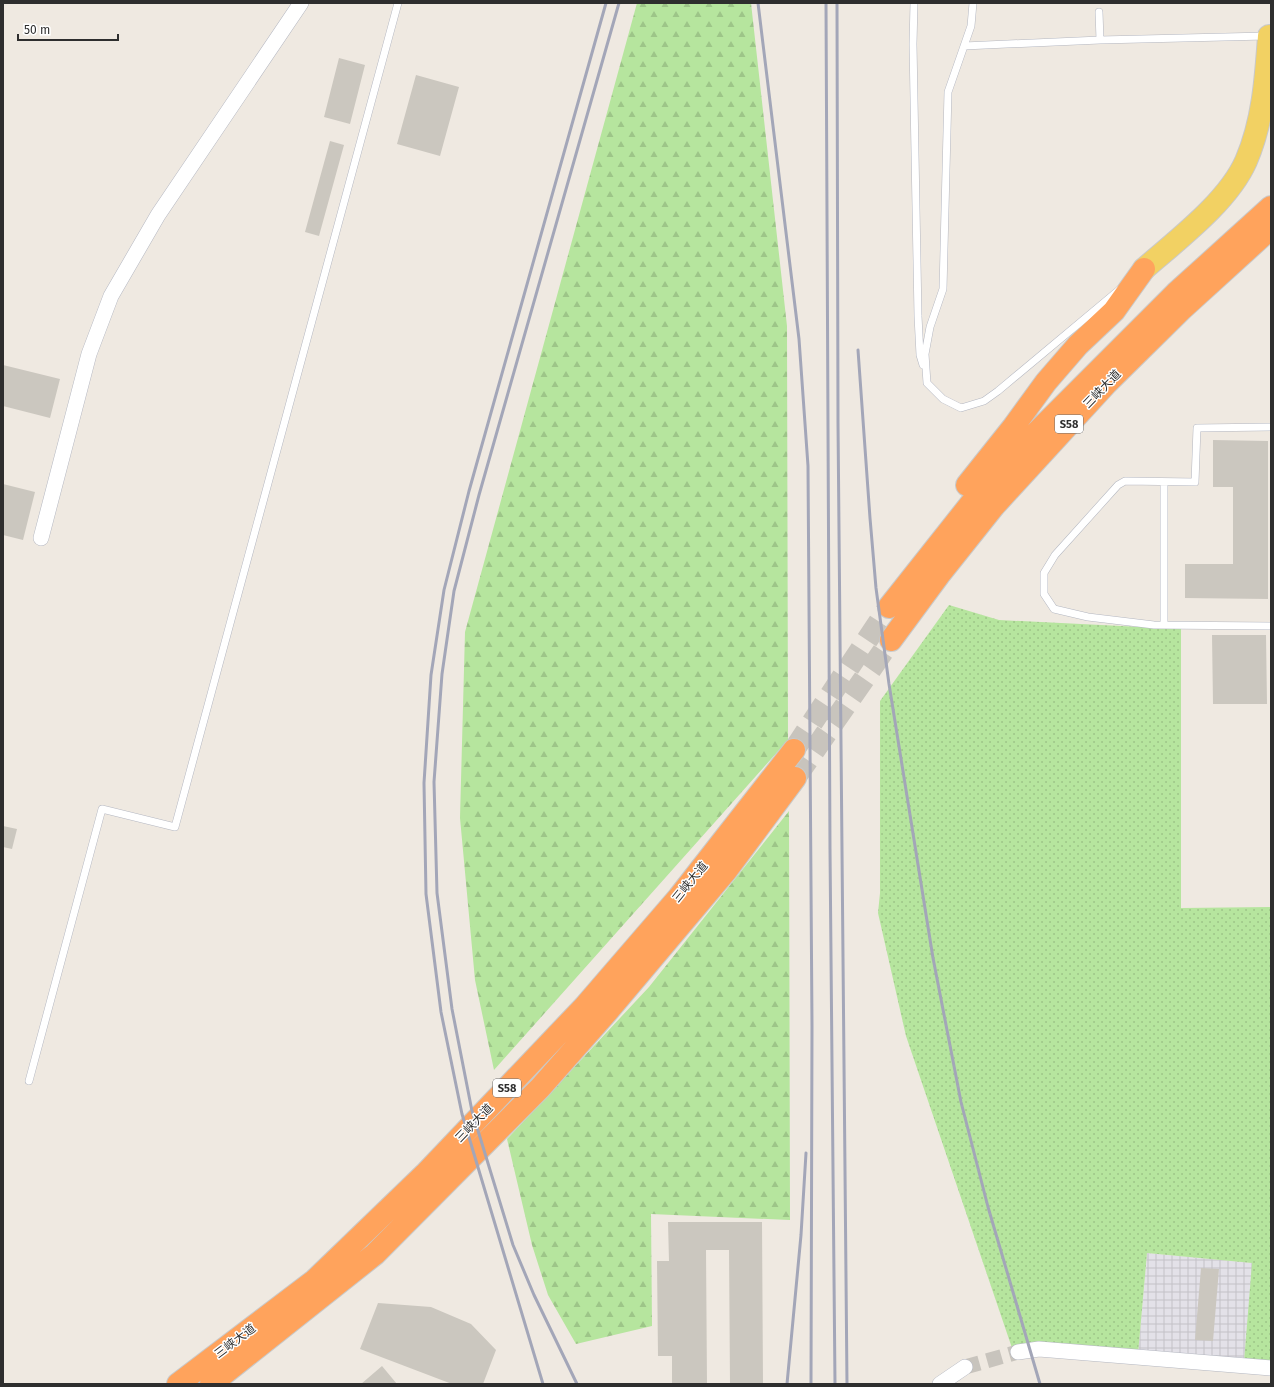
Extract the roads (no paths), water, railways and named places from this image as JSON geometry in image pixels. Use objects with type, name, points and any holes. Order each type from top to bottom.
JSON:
[{"type":"highway","name":"三峡大道","points":[[1144,268],[1114,311],[1078,345],[1046,382],[1014,426],[956,498],[924,542],[889,607],[992,477],[1176,293],[1271,207]]},
{"type":"highway","name":"三峡大道","points":[[891,640],[939,575],[994,506],[1106,384],[1182,309],[1271,228]]},
{"type":"highway","name":"三峡大道","points":[[178,1384],[315,1280],[425,1174],[585,1006],[679,897],[794,750]]},
{"type":"highway","name":"三峡大道","points":[[211,1384],[376,1254],[540,1088],[612,1006],[726,871],[795,778]]},
{"type":"main road","points":[[1144,268],[1203,217],[1231,186],[1245,162],[1256,135],[1261,111],[1270,33]]},
{"type":"street","points":[[41,538],[89,354],[111,296],[158,215],[301,3]]},
{"type":"street","points":[[1018,1352],[1039,1349],[1271,1368]]},
{"type":"street","points":[[940,1384],[965,1367]]},
{"type":"lane","points":[[29,1081],[102,809],[175,827],[398,3]]},
{"type":"lane","points":[[914,3],[913,52],[918,316],[920,355],[926,383],[943,400],[961,408],[984,400],[998,391],[1144,268]]},
{"type":"lane","points":[[926,383],[926,354],[930,327],[943,289],[948,92],[971,26],[973,3]]},
{"type":"lane","points":[[1099,12],[1100,40]]},
{"type":"lane","points":[[964,46],[1270,33]]},
{"type":"lane","points":[[1271,427],[1197,428],[1195,482],[1125,481],[1118,485],[1055,555],[1044,573],[1044,594],[1054,609],[1088,617],[1164,625],[1271,626]]},
{"type":"lane","points":[[1164,482],[1164,625]]},
{"type":"tunnel","points":[[794,750],[889,607]]},
{"type":"tunnel","points":[[795,778],[891,640]]},
{"type":"tunnel","points":[[965,1367],[1018,1352]]},
{"type":"railway","points":[[543,1384],[462,1114],[441,1012],[426,894],[424,783],[431,675],[444,590],[469,491],[606,3]]},
{"type":"railway","points":[[577,1384],[534,1295],[513,1245],[472,1111],[452,1009],[437,893],[434,782],[442,674],[454,591],[479,495],[619,3]]},
{"type":"railway","points":[[758,3],[799,339],[808,466],[812,1026],[811,1384]]},
{"type":"railway","points":[[826,3],[830,849],[835,1384]]},
{"type":"railway","points":[[837,3],[838,423],[847,1384]]},
{"type":"railway","points":[[858,350],[876,588],[889,684],[933,958],[961,1102],[988,1207],[1040,1384]]},
{"type":"railway","points":[[787,1384],[801,1235],[806,1153]]}]
